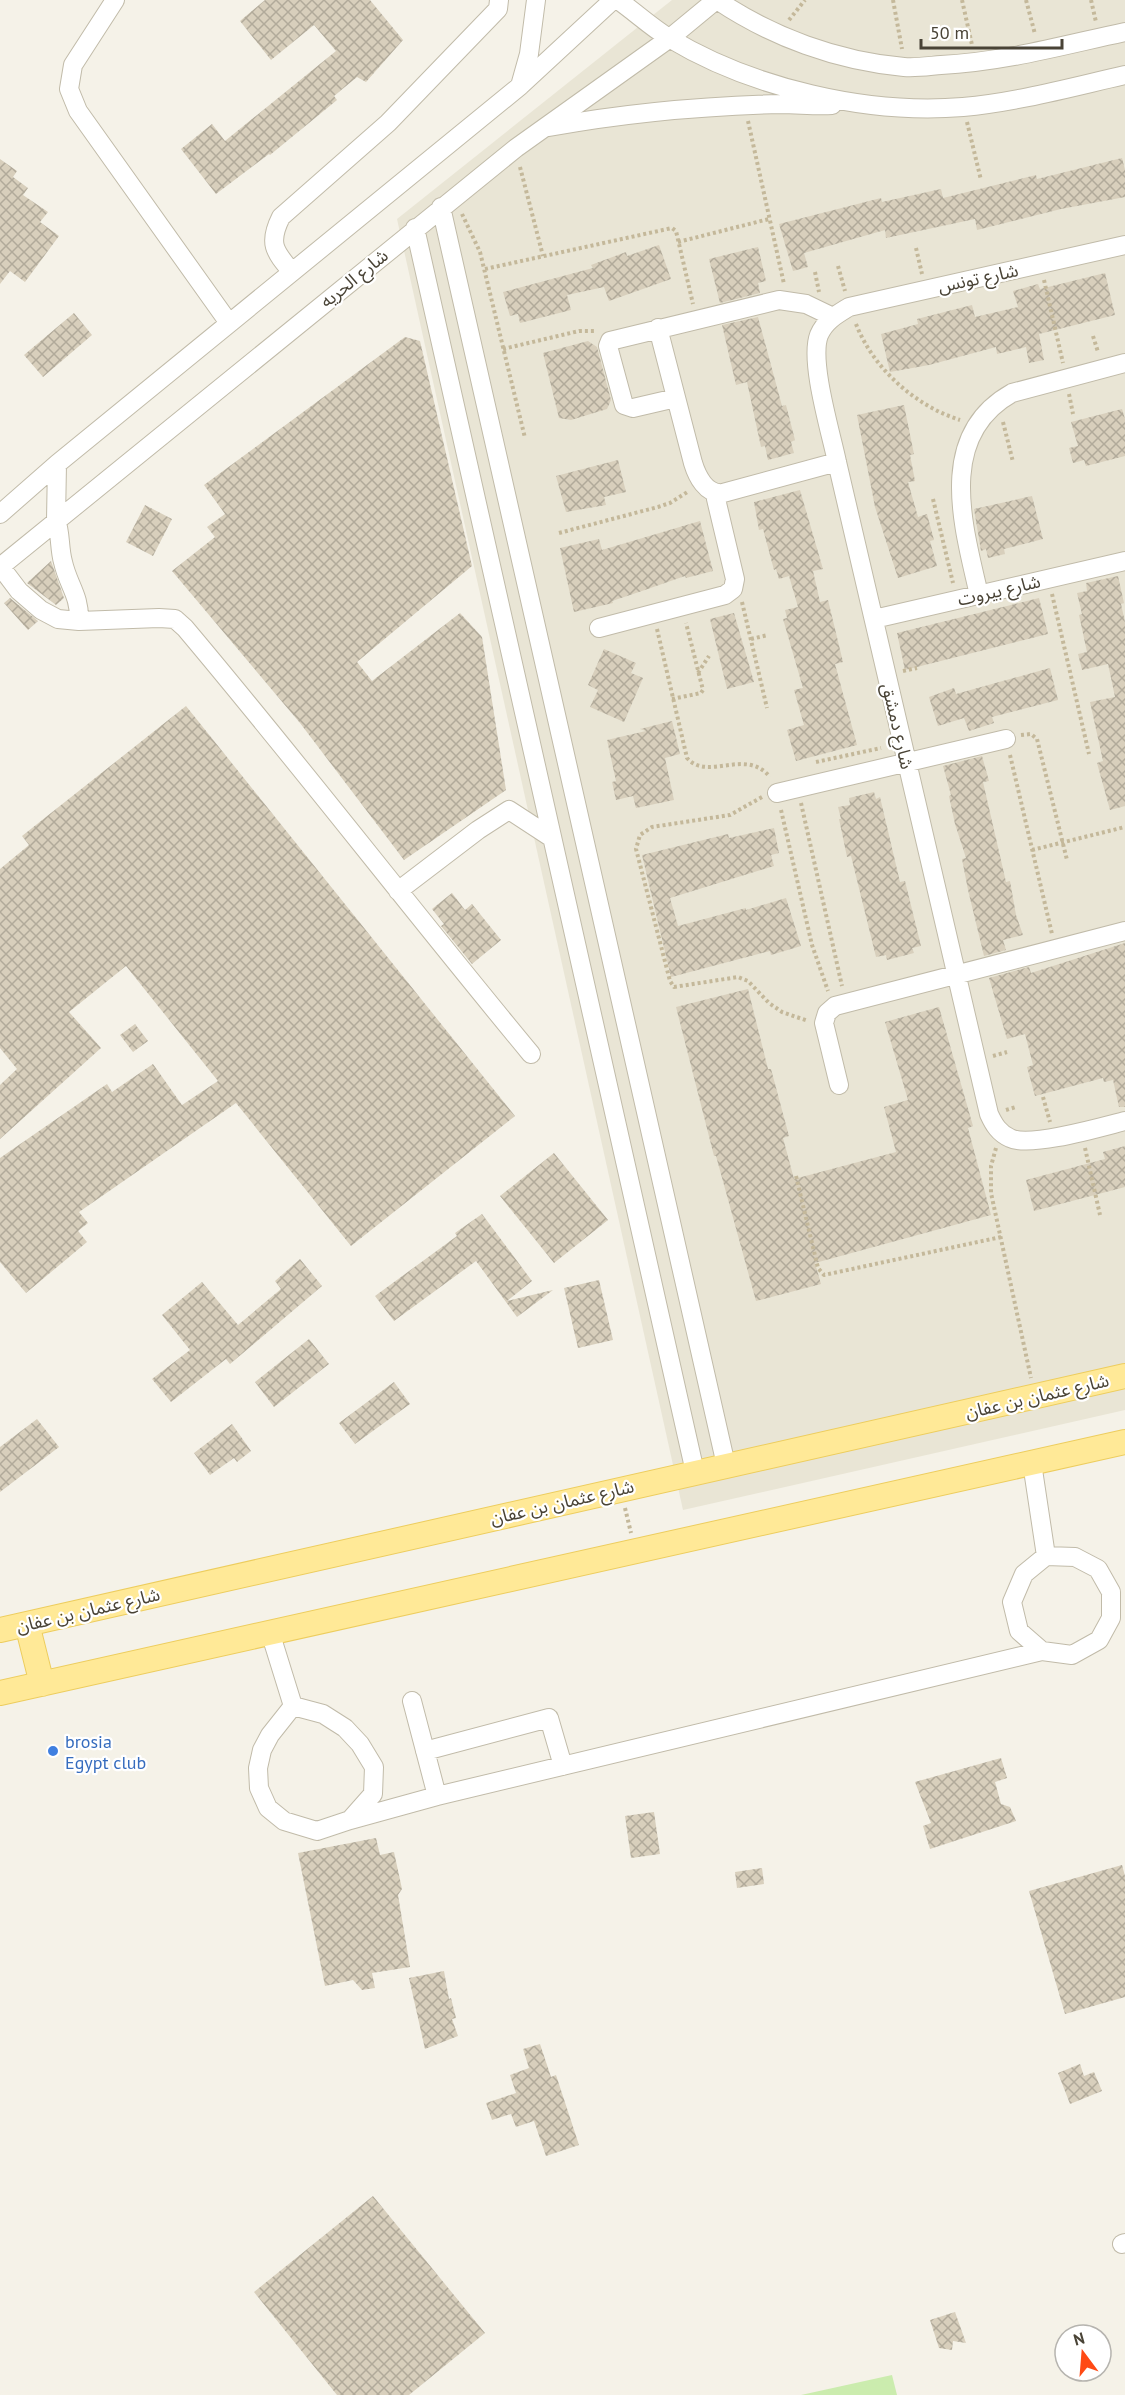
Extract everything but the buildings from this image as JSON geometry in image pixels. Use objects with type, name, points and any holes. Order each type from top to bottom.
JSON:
[{"type":"main road","name":"شارع عثمان بن عفان","points":[[0,1630],[1125,1376]]},
{"type":"main road","points":[[0,1693],[1125,1442]]},
{"type":"main road","points":[[27,1624],[42,1684]]},
{"type":"street","points":[[115,0],[73,65],[69,89],[78,111],[229,323]]},
{"type":"street","points":[[292,272],[276,252],[272,234],[281,217],[388,123],[498,9],[499,0]]},
{"type":"street","points":[[520,86],[529,54],[536,0]]},
{"type":"street","points":[[0,514],[57,464],[520,86],[613,0]]},
{"type":"street","points":[[618,0],[669,38],[738,72],[860,104]]},
{"type":"street","points":[[716,0],[777,35],[819,50],[905,67],[976,63],[1125,32]]},
{"type":"street","name":"شارع الحريه","points":[[0,566],[446,203],[516,148],[669,38],[716,0]]},
{"type":"street","points":[[544,128],[644,112],[744,106],[860,104],[912,108],[964,107],[1024,98],[1125,75]]},
{"type":"street","points":[[446,203],[502,475],[726,1465]]},
{"type":"street","points":[[416,228],[695,1472]]},
{"type":"street","name":"شارع تونس","points":[[841,312],[926,289],[1125,245]]},
{"type":"street","points":[[676,398],[633,408],[624,405],[608,346],[611,340],[779,300],[841,312]]},
{"type":"street","name":"شارع دمشق","points":[[841,312],[820,335],[815,357],[837,462],[956,977],[989,1114],[1002,1134]]},
{"type":"street","points":[[658,328],[693,463],[700,480],[718,494]]},
{"type":"street","points":[[979,595],[963,523],[960,491],[964,458],[978,425],[998,402],[1012,393],[1125,363]]},
{"type":"street","points":[[718,494],[837,462]]},
{"type":"street","points":[[57,464],[56,520],[63,564],[77,595],[79,621]]},
{"type":"street","points":[[473,483],[502,475]]},
{"type":"street","points":[[599,628],[725,595],[733,589],[735,579],[716,499],[718,494]]},
{"type":"street","points":[[489,554],[518,546]]},
{"type":"street","name":"شارع بيروت","points":[[874,619],[1125,561]]},
{"type":"street","points":[[0,566],[20,591],[41,610],[58,619],[79,621],[175,619],[185,628],[275,734],[398,891],[531,1054]]},
{"type":"street","points":[[777,792],[1006,739]]},
{"type":"street","points":[[398,891],[478,830],[509,810],[552,838]]},
{"type":"street","points":[[839,1085],[825,1023],[826,1013],[840,1005],[1125,932]]},
{"type":"street","points":[[1002,1134],[1012,1140],[1022,1142],[1125,1121]]},
{"type":"street","points":[[628,1172],[659,1166]]},
{"type":"street","points":[[644,1247],[675,1239]]},
{"type":"street","points":[[1032,1463],[1046,1556]]},
{"type":"street","points":[[293,1706],[262,1749],[258,1768],[259,1788],[268,1808],[284,1821],[317,1831],[437,1796],[1042,1651],[1072,1655],[1099,1640],[1111,1618],[1111,1592],[1098,1569],[1075,1557],[1046,1556],[1024,1574],[1012,1602],[1019,1631],[1042,1651]]},
{"type":"street","points":[[270,1632],[293,1706]]},
{"type":"street","points":[[412,1701],[437,1796]]},
{"type":"street","points":[[293,1706],[323,1714],[345,1728],[360,1744],[374,1767],[373,1794],[350,1820]]},
{"type":"street","points":[[425,1751],[549,1718],[563,1766]]},
{"type":"path","points":[[893,0],[905,67]]},
{"type":"path","points":[[962,0],[976,63]]},
{"type":"path","points":[[1026,0],[1039,51]]},
{"type":"path","points":[[744,106],[788,300]]},
{"type":"path","points":[[964,107],[981,180]]},
{"type":"path","points":[[516,148],[543,256]]},
{"type":"path","points":[[446,203],[468,224],[485,269],[525,438]]},
{"type":"path","points":[[678,242],[770,219]]},
{"type":"path","points":[[485,269],[668,228],[675,229],[697,319]]},
{"type":"path","points":[[916,248],[926,289]]},
{"type":"path","points":[[1040,264],[1067,378]]},
{"type":"path","points":[[838,266],[841,312],[888,374],[908,392],[930,406],[978,425]]},
{"type":"path","points":[[503,349],[586,330],[600,332],[611,340]]},
{"type":"path","points":[[998,402],[1013,462]]},
{"type":"path","points":[[559,533],[670,503],[681,497],[700,480]]},
{"type":"path","points":[[933,500],[957,600]]},
{"type":"path","points":[[1048,579],[1089,754]]},
{"type":"path","points":[[733,589],[745,609],[767,708]]},
{"type":"path","points":[[672,699],[702,692],[682,606]]},
{"type":"path","points":[[654,613],[684,752],[691,763],[704,767],[749,764],[767,774],[774,782],[815,958],[840,1005]]},
{"type":"path","points":[[752,639],[768,635]]},
{"type":"path","points":[[698,673],[709,656]]},
{"type":"path","points":[[1056,950],[1006,739],[1027,734],[1035,736],[1067,860]]},
{"type":"path","points":[[816,762],[902,743]]},
{"type":"path","points":[[797,788],[840,1005]]},
{"type":"path","points":[[777,792],[759,798],[730,815],[652,826],[640,835],[636,849],[670,981],[674,987],[738,977],[748,981],[770,1004],[782,1012],[810,1022],[825,1023]]},
{"type":"path","points":[[1032,850],[1125,827]]},
{"type":"path","points":[[1043,1097],[1054,1137]]},
{"type":"path","points":[[1081,1131],[1100,1215]]},
{"type":"path","points":[[1002,1134],[993,1153],[990,1180],[1000,1237],[1035,1396]]},
{"type":"path","points":[[796,1176],[818,1268],[824,1275],[1000,1237]]},
{"type":"path","points":[[620,1489],[636,1551]]},
{"type":"shaded area","points":[[672,0],[1125,0],[1125,1410],[683,1510],[397,219]]},
{"type":"green space","points":[[892,2375],[897,2395],[801,2395]]},
{"type":"place","name":"brosia Egypt club","points":[[53,1751]]}]
